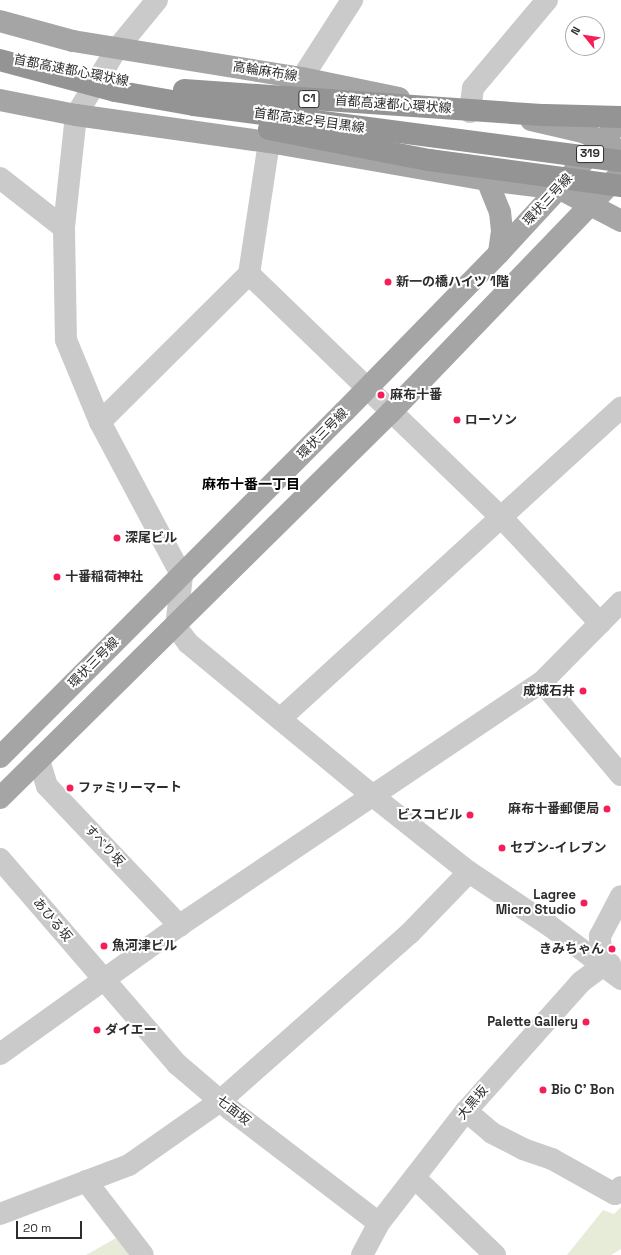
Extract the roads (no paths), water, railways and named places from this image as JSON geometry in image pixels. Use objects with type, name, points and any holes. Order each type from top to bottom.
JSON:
[{"type":"highway","name":"首都高速都心環状線","points":[[0,56],[78,74],[190,91],[545,115],[621,117]]},
{"type":"highway","name":"首都高速2号目黒線","points":[[0,60],[115,92],[194,105],[621,161]]},
{"type":"highway","name":"首都高速都心環状線","points":[[0,71],[42,82],[106,94],[244,107],[543,127],[621,128]]},
{"type":"highway","name":"首都高速2号目黒線","points":[[42,82],[102,99],[429,160],[621,186]]},
{"type":"main road","name":"高輪麻布線","points":[[0,21],[72,41],[116,50],[302,78],[470,112],[537,120],[583,132],[621,151]]},
{"type":"main road","points":[[0,100],[76,115],[269,142],[487,180],[560,189],[621,221]]},
{"type":"main road","name":"環状三号線","points":[[0,757],[366,390],[560,189],[601,140],[621,121]]},
{"type":"main road","name":"319","points":[[0,798],[176,627],[236,564],[390,413],[621,174]]},
{"type":"main road","points":[[487,180],[500,212],[502,231],[499,253]]},
{"type":"street","points":[[157,0],[116,50],[76,115],[64,228],[66,340],[100,422],[182,576],[176,627],[188,642],[280,719],[373,796],[469,872],[550,926],[611,963]]},
{"type":"street","points":[[302,78],[352,0]]},
{"type":"street","points":[[470,112],[473,88],[547,0]]},
{"type":"street","points":[[100,422],[249,274],[269,142]]},
{"type":"street","points":[[0,178],[64,228]]},
{"type":"street","points":[[249,274],[366,390],[502,518],[600,623]]},
{"type":"street","points":[[280,719],[621,408]]},
{"type":"street","points":[[0,1054],[180,926],[542,682],[600,623],[620,605]]},
{"type":"street","points":[[542,682],[621,775]]},
{"type":"street","name":"すべり坂","points":[[39,760],[48,786],[180,926]]},
{"type":"street","name":"あひる坂","points":[[0,859],[104,981]]},
{"type":"street","points":[[0,1214],[129,1165],[220,1102],[410,933],[469,872]]},
{"type":"street","points":[[621,896],[600,936],[611,963],[621,979]]},
{"type":"street","name":"大黒坂","points":[[362,1255],[379,1223],[466,1111],[581,982],[611,963]]},
{"type":"street","name":"七面坂","points":[[104,981],[177,1064],[220,1102],[379,1223]]},
{"type":"street","points":[[466,1111],[492,1133],[522,1149],[552,1159],[615,1194],[621,1187]]},
{"type":"street","points":[[415,1178],[494,1255]]},
{"type":"street","points":[[86,1181],[143,1255]]},
{"type":"place","name":"新一の橋ハイツ 1階","points":[[388,282]]},
{"type":"place","name":"麻布十番","points":[[381,395]]},
{"type":"place","name":"ローソン","points":[[457,420]]},
{"type":"place","name":"深尾ビル","points":[[117,538]]},
{"type":"place","name":"十番稲荷神社","points":[[57,577]]},
{"type":"place","name":"成城石井","points":[[583,691]]},
{"type":"place","name":"ファミリーマート","points":[[70,788]]},
{"type":"place","name":"麻布十番郵便局","points":[[607,809]]},
{"type":"place","name":"ビスコビル","points":[[470,815]]},
{"type":"place","name":"セブン-イレブン","points":[[502,848]]},
{"type":"place","name":"Lagree Micro Studio","points":[[584,903]]},
{"type":"place","name":"魚河津ビル","points":[[104,946]]},
{"type":"place","name":"きみちゃん","points":[[612,949]]},
{"type":"place","name":"Palette Gallery","points":[[586,1022]]},
{"type":"place","name":"ダイエー","points":[[97,1030]]},
{"type":"place","name":"Bio C' Bon","points":[[543,1090]]},
{"type":"district","name":"麻布十番一丁目","points":[[251,484]]}]
